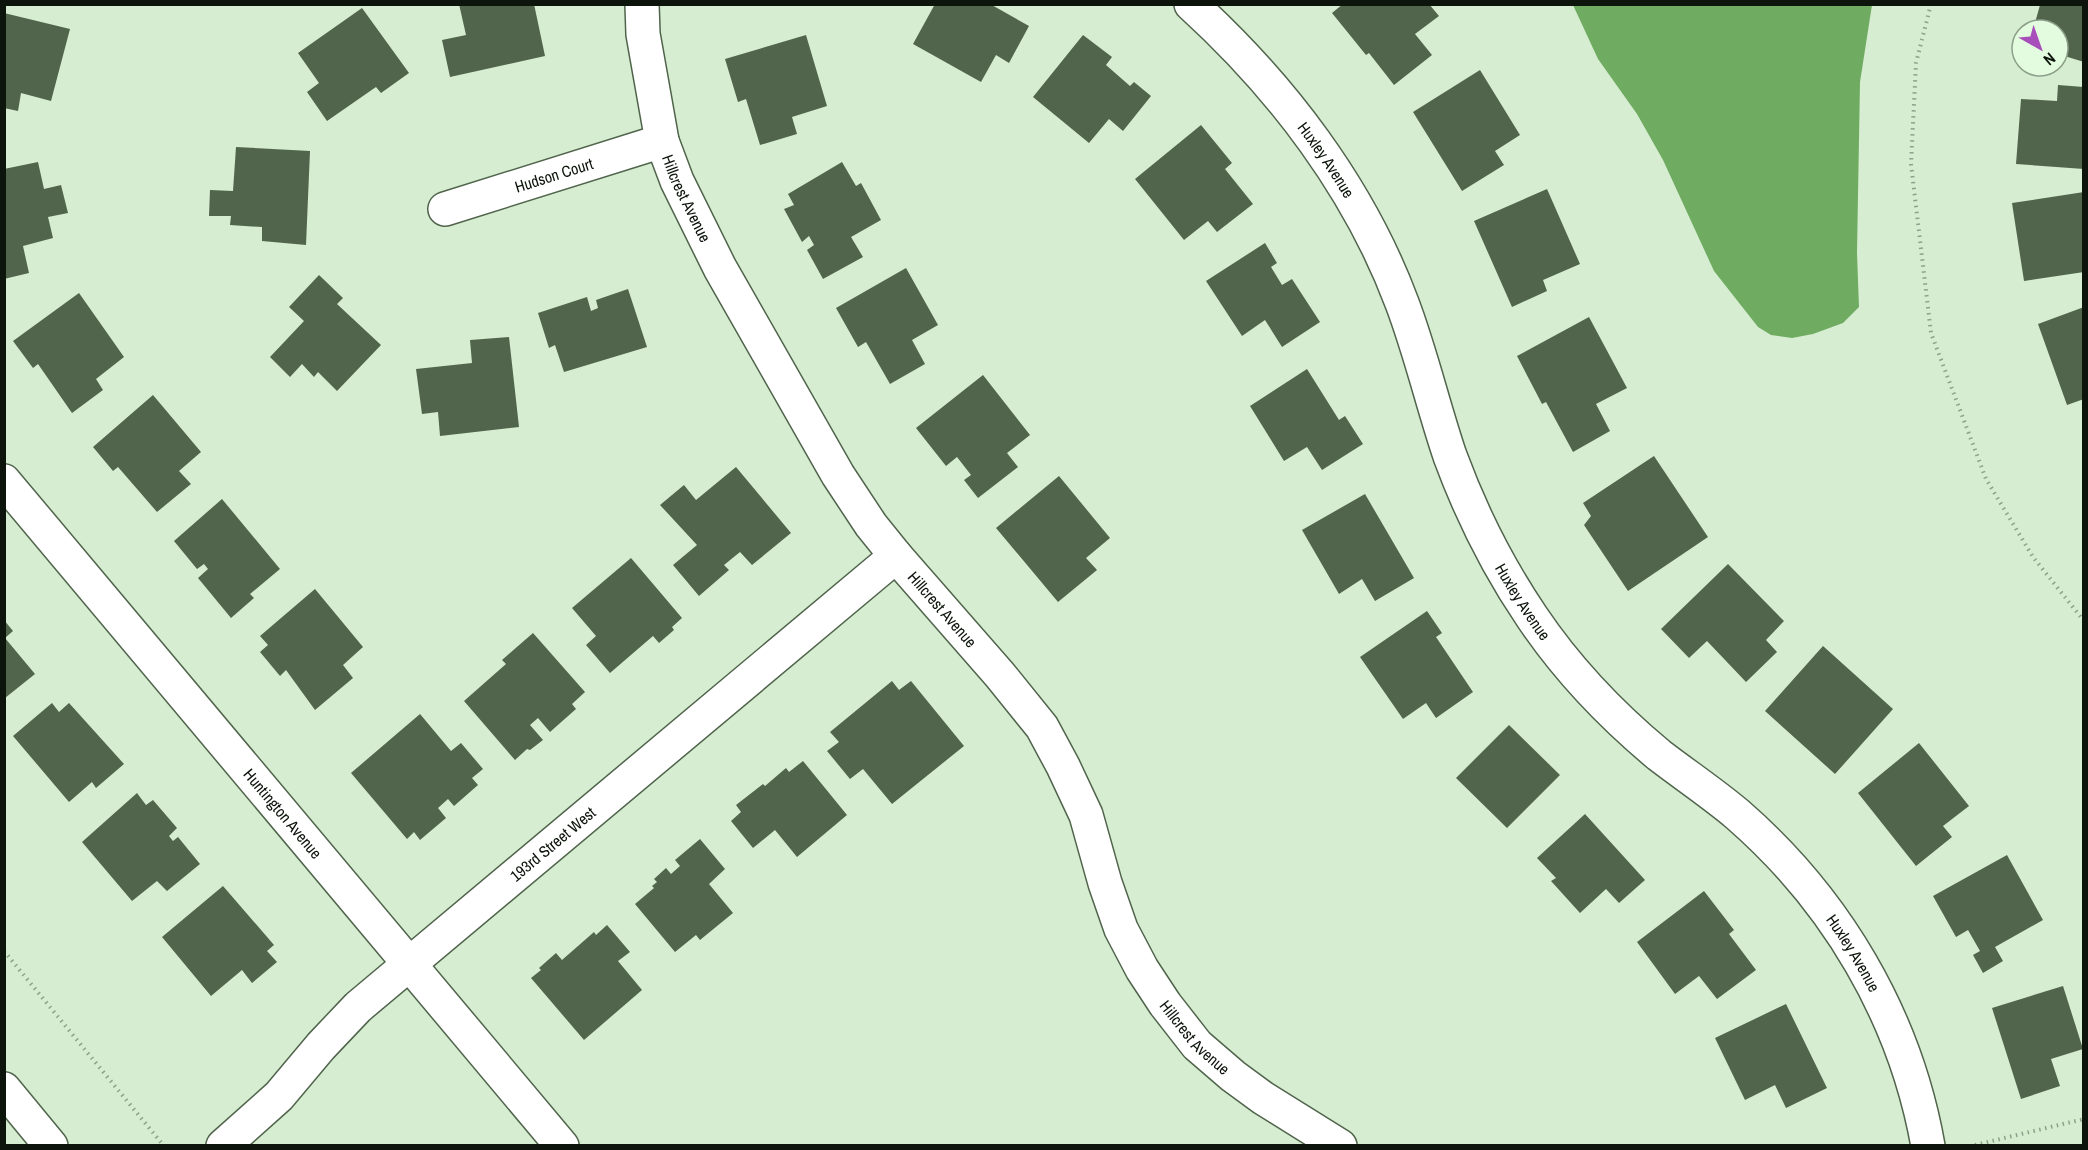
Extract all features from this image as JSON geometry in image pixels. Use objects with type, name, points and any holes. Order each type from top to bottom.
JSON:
[{"type":"street","name":"Hillcrest Avenue","points":[[642,4],[643,34],[663,141],[677,181],[720,268],[814,435],[871,525],[1042,727],[1086,815],[1121,929],[1142,969],[1165,1004],[1197,1045],[1233,1076],[1340,1146]]},
{"type":"street","name":"Huxley Avenue","points":[[1191,4],[1246,57],[1295,114],[1354,203],[1401,300],[1466,498],[1486,540],[1515,590],[1562,657],[1592,692],[1643,741],[1734,812],[1769,843],[1801,877],[1829,914],[1861,962],[1897,1035],[1912,1079],[1928,1146]]},
{"type":"street","name":"Hudson Court","points":[[446,208],[663,141]]},
{"type":"street","name":"Huntington Avenue","points":[[4,481],[562,1146]]},
{"type":"street","name":"193rd Street West","points":[[223,1146],[279,1096],[358,1007],[896,556]]},
{"type":"street","points":[[4,1089],[51,1146]]},
{"type":"path","points":[[1931,4],[1916,63],[1911,164],[1931,333],[1986,479],[2033,557],[2084,621]]},
{"type":"path","points":[[4,951],[164,1146]]},
{"type":"path","points":[[1975,1145],[2084,1119]]},
{"type":"shaded area","points":[[1573,5],[1872,5],[1860,82],[1857,253],[1859,307],[1843,323],[1813,334],[1792,338],[1771,335],[1758,327],[1714,271],[1663,160],[1637,114],[1598,59]]},
{"type":"building","points":[[459,4],[534,4],[545,56],[450,77],[442,40],[466,35]]},
{"type":"building","points":[[935,4],[990,4],[1029,26],[1009,63],[996,55],[981,82],[913,44]]},
{"type":"building","points":[[1343,4],[1429,4],[1439,16],[1415,34],[1432,55],[1394,85],[1369,53],[1366,55],[1332,13]]},
{"type":"building","points":[[2040,5],[2084,5],[2084,62],[2070,58],[2070,18],[2036,18]]},
{"type":"building","points":[[362,8],[409,73],[381,93],[376,87],[327,121],[307,92],[319,83],[298,53]]},
{"type":"building","points":[[4,13],[70,29],[51,101],[21,93],[18,111],[4,108]]},
{"type":"building","points":[[806,35],[827,106],[792,117],[797,134],[760,145],[746,99],[738,102],[725,59]]},
{"type":"building","points":[[1083,35],[1112,57],[1106,65],[1130,86],[1134,82],[1151,96],[1123,131],[1109,119],[1089,143],[1033,97]]},
{"type":"building","points":[[1480,70],[1520,135],[1495,151],[1504,165],[1462,191],[1413,112]]},
{"type":"building","points":[[2058,85],[2084,87],[2084,169],[2016,164],[2021,99],[2057,101]]},
{"type":"building","points":[[1201,125],[1232,163],[1225,169],[1253,204],[1217,232],[1208,221],[1184,240],[1135,179]]},
{"type":"building","points":[[236,147],[310,151],[306,245],[262,241],[262,227],[230,225],[231,216],[209,216],[210,190],[233,191]]},
{"type":"building","points":[[38,162],[44,189],[61,185],[68,213],[48,217],[53,238],[23,246],[29,273],[4,279],[4,169]]},
{"type":"building","points":[[842,162],[856,186],[861,183],[881,220],[851,237],[863,257],[823,279],[807,250],[814,245],[809,236],[802,242],[784,209],[794,205],[788,194]]},
{"type":"building","points":[[1547,189],[1580,264],[1543,280],[1547,291],[1512,307],[1474,221]]},
{"type":"building","points":[[2084,192],[2084,272],[2024,281],[2012,203]]},
{"type":"building","points":[[1265,243],[1277,263],[1271,267],[1282,285],[1292,279],[1320,322],[1282,347],[1265,320],[1242,336],[1206,281]]},
{"type":"building","points":[[906,268],[938,325],[912,340],[925,364],[890,384],[866,342],[858,347],[836,308]]},
{"type":"building","points":[[319,275],[343,298],[337,304],[381,345],[337,391],[318,372],[314,377],[302,364],[290,377],[270,357],[304,321],[289,307]]},
{"type":"building","points":[[628,289],[647,347],[564,372],[555,345],[549,348],[538,313],[587,297],[591,311],[598,308],[596,300]]},
{"type":"building","points":[[79,293],[124,357],[96,379],[103,390],[72,413],[38,364],[33,368],[13,341]]},
{"type":"building","points":[[2084,307],[2084,399],[2067,405],[2038,324]]},
{"type":"building","points":[[1589,317],[1627,388],[1596,404],[1610,431],[1573,452],[1546,402],[1542,404],[1517,356]]},
{"type":"building","points":[[509,337],[519,427],[440,436],[438,412],[422,414],[416,369],[472,363],[470,340]]},
{"type":"building","points":[[1307,369],[1339,420],[1345,416],[1363,444],[1322,470],[1307,447],[1284,461],[1250,406]]},
{"type":"building","points":[[983,375],[1030,435],[1007,453],[1018,467],[978,498],[964,480],[971,475],[957,457],[946,466],[916,428]]},
{"type":"building","points":[[153,395],[201,452],[179,471],[191,484],[157,512],[118,467],[113,471],[93,447]]},
{"type":"building","points":[[1654,456],[1708,537],[1628,591],[1584,525],[1591,516],[1583,503]]},
{"type":"building","points":[[736,467],[791,533],[752,565],[740,552],[724,565],[729,570],[699,596],[673,565],[697,545],[660,505],[684,485],[696,500]]},
{"type":"building","points":[[1059,476],[1110,538],[1086,558],[1097,570],[1058,602],[996,528]]},
{"type":"building","points":[[1365,494],[1414,578],[1375,601],[1362,579],[1339,594],[1302,530]]},
{"type":"building","points":[[222,499],[280,569],[250,594],[254,598],[231,618],[198,578],[208,569],[204,564],[197,569],[174,541]]},
{"type":"building","points":[[631,558],[682,618],[672,627],[674,630],[659,643],[653,636],[610,673],[586,645],[596,636],[572,608]]},
{"type":"building","points":[[1728,564],[1784,621],[1766,640],[1777,652],[1746,682],[1707,641],[1689,658],[1661,629]]},
{"type":"building","points":[[315,589],[363,647],[343,665],[353,678],[315,710],[286,670],[280,676],[260,652],[268,645],[260,636]]},
{"type":"building","points":[[1427,611],[1442,633],[1436,637],[1473,692],[1436,718],[1426,703],[1403,719],[1360,657]]},
{"type":"building","points":[[4,620],[13,631],[5,638],[35,674],[5,698]]},
{"type":"building","points":[[533,633],[585,692],[572,704],[576,709],[550,732],[538,718],[530,725],[543,740],[530,750],[527,749],[515,760],[464,701],[506,664],[502,660]]},
{"type":"building","points":[[1823,646],[1893,709],[1835,774],[1765,711]]},
{"type":"building","points":[[892,681],[899,690],[911,681],[964,746],[892,804],[863,769],[850,779],[827,751],[839,742],[830,732]]},
{"type":"building","points":[[52,703],[59,712],[69,703],[124,764],[96,788],[92,782],[69,802],[13,736]]},
{"type":"building","points":[[420,714],[451,751],[461,743],[483,769],[472,778],[478,785],[454,806],[448,799],[438,808],[446,818],[420,840],[414,832],[407,839],[351,773]]},
{"type":"building","points":[[1509,725],[1560,775],[1507,828],[1456,778]]},
{"type":"building","points":[[1919,743],[1969,806],[1943,826],[1952,837],[1916,866],[1858,793]]},
{"type":"building","points":[[803,761],[847,815],[797,857],[775,830],[753,848],[731,821],[741,812],[736,805],[763,784],[765,786],[786,768],[789,772]]},
{"type":"building","points":[[137,793],[146,805],[153,800],[177,828],[169,836],[173,841],[178,837],[200,864],[167,891],[157,881],[132,901],[82,842]]},
{"type":"building","points":[[1585,814],[1645,880],[1619,903],[1606,889],[1580,913],[1551,881],[1556,878],[1537,858]]},
{"type":"building","points":[[700,839],[725,869],[709,884],[733,913],[700,940],[696,935],[675,952],[635,904],[654,888],[652,886],[657,882],[654,879],[666,868],[671,874],[680,866],[675,860]]},
{"type":"building","points":[[2007,855],[2043,920],[1995,947],[2003,961],[1983,973],[1973,955],[1980,951],[1968,930],[1956,937],[1933,896]]},
{"type":"building","points":[[223,886],[274,945],[267,951],[277,962],[252,983],[242,970],[211,996],[162,937]]},
{"type":"building","points":[[1704,891],[1734,930],[1729,934],[1756,970],[1717,999],[1699,976],[1675,994],[1637,942]]},
{"type":"building","points":[[607,925],[630,952],[618,961],[642,990],[584,1040],[531,978],[556,953],[562,960],[594,932],[596,935]]},
{"type":"building","points":[[2063,986],[2083,1049],[2051,1059],[2060,1086],[2021,1099],[1992,1008]]},
{"type":"building","points":[[1786,1004],[1827,1088],[1786,1108],[1775,1085],[1745,1100],[1715,1038]]}]
